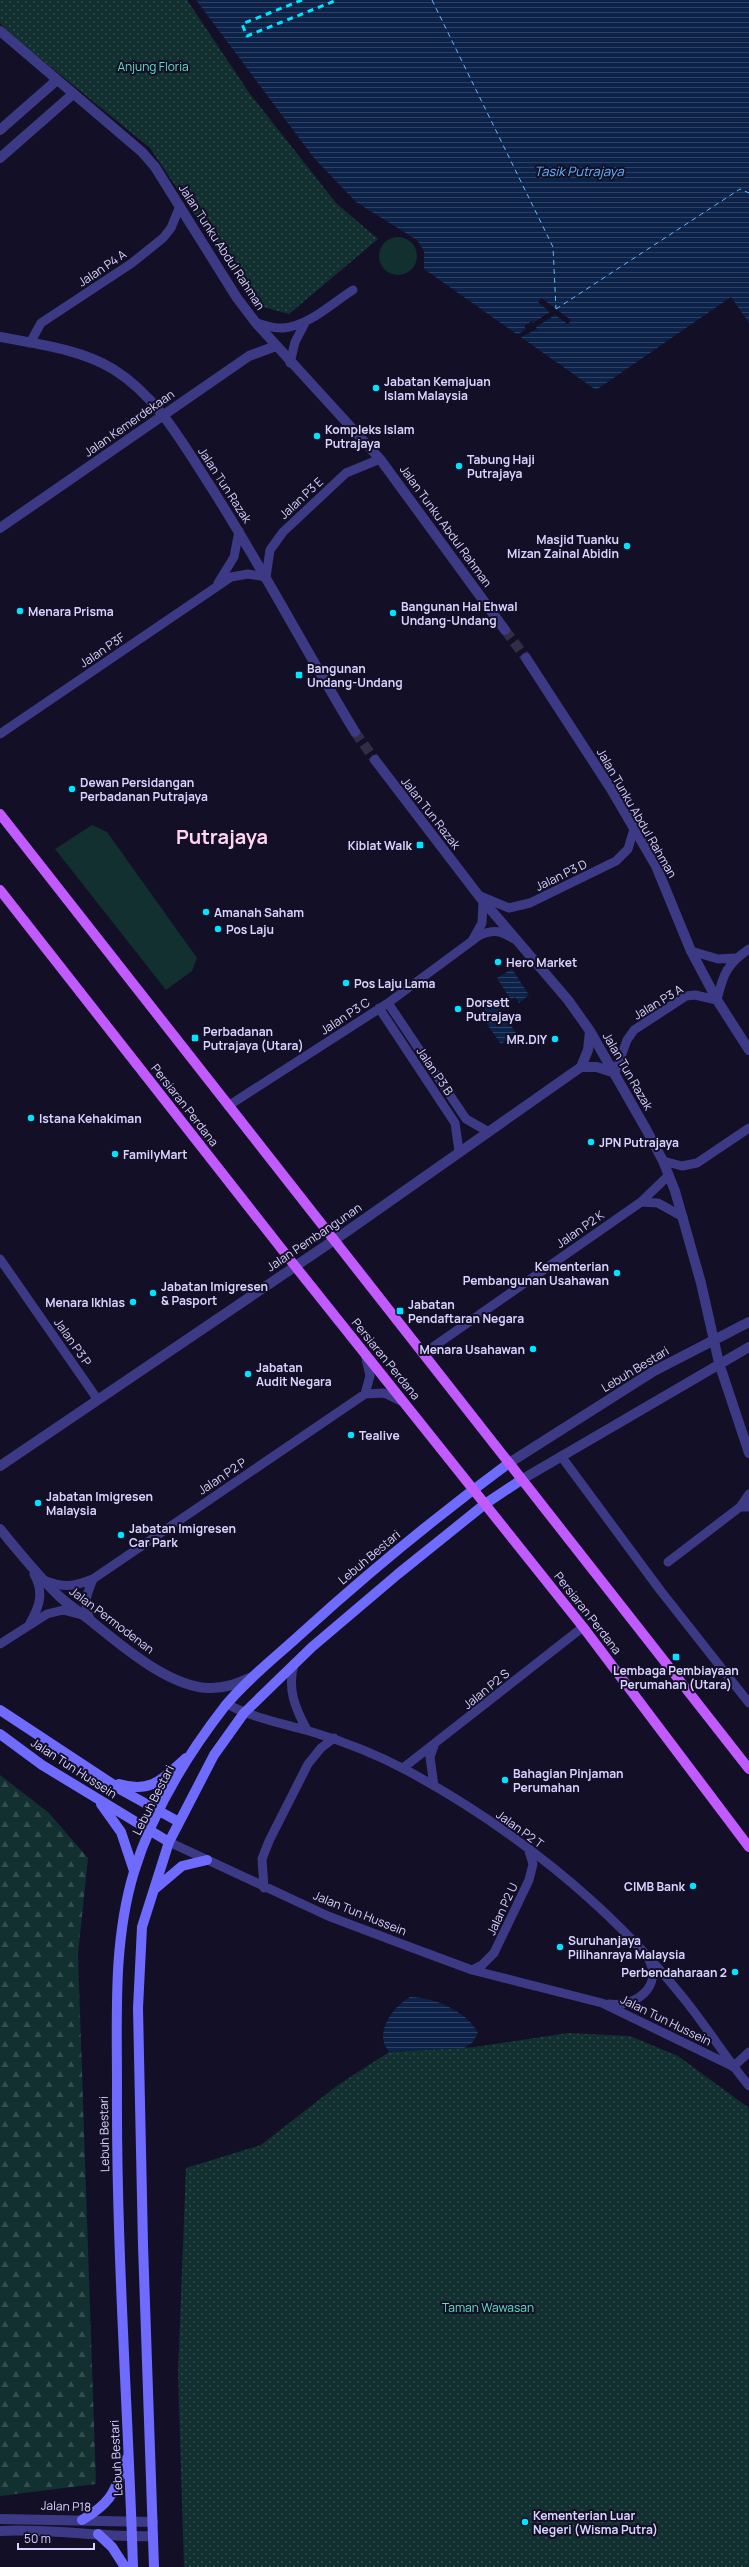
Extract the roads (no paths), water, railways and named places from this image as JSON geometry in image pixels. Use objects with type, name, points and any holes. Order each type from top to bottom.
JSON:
[{"type":"main road","points":[[0,814],[332,1240],[749,1769]]},
{"type":"main road","name":"Persiaran Perdana","points":[[0,890],[295,1266],[583,1627],[749,1847]]},
{"type":"main road","name":"Lebuh Bestari","points":[[133,2567],[117,2133],[117,2007],[121,1926],[134,1871],[149,1832],[159,1812],[192,1754],[227,1704],[347,1592],[473,1490],[509,1463]]},
{"type":"main road","points":[[154,2567],[143,2245],[138,2008],[142,1927],[169,1842],[214,1755],[244,1713],[294,1664],[398,1574],[485,1504],[521,1480]]},
{"type":"main road","name":"Jalan Tun Hussein","points":[[0,1710],[94,1772],[159,1812],[179,1822]]},
{"type":"main road","name":"Jalan Tun Hussein","points":[[0,1734],[42,1765],[149,1832],[169,1842]]},
{"type":"main road","points":[[94,1772],[120,1785],[145,1788],[158,1783],[192,1754]]},
{"type":"main road","points":[[99,1800],[121,1832],[134,1871]]},
{"type":"main road","points":[[153,1892],[166,1878],[182,1866],[207,1860]]},
{"type":"main road","points":[[82,2520],[103,2508],[112,2496],[128,2454]]},
{"type":"main road","points":[[98,2534],[112,2547],[125,2567]]},
{"type":"street","name":"Jalan Tunku Abdul Rahman","points":[[0,31],[142,152],[180,206],[233,292],[256,323],[290,363],[380,459],[430,524],[505,630]]},
{"type":"street","points":[[0,130],[57,80]]},
{"type":"street","points":[[0,158],[73,94]]},
{"type":"street","name":"Jalan P4 A","points":[[30,343],[41,323],[132,263],[163,238],[171,228],[180,206]]},
{"type":"street","points":[[256,323],[284,328],[306,321],[353,290]]},
{"type":"street","points":[[290,363],[295,342],[306,321]]},
{"type":"street","name":"Jalan Tun Razak","points":[[0,337],[78,355],[112,369],[143,392],[164,416],[239,531],[355,732]]},
{"type":"street","name":"Jalan Kemerdekaan","points":[[0,528],[249,356],[276,346]]},
{"type":"street","name":"Jalan P3 E","points":[[266,577],[270,550],[283,532],[346,473],[365,463],[380,459]]},
{"type":"street","name":"Jalan P3F","points":[[216,586],[234,557],[239,531]]},
{"type":"street","name":"Jalan P3F","points":[[0,734],[216,586],[238,574],[266,577]]},
{"type":"street","name":"Jalan Tunku Abdul Rahman","points":[[526,658],[611,789],[634,829],[665,885],[691,951],[717,1000],[749,1050]]},
{"type":"street","name":"Jalan Tun Razak","points":[[375,760],[481,898],[551,978],[590,1031],[615,1073],[663,1161],[683,1217],[719,1362],[749,1453]]},
{"type":"street","name":"Jalan P3 D","points":[[481,898],[509,908],[530,903],[616,862],[628,849],[634,829]]},
{"type":"street","name":"Jalan P3 C","points":[[471,941],[482,922],[481,898]]},
{"type":"street","name":"Jalan P3 C","points":[[228,1106],[388,1003],[471,941],[494,930],[501,931],[518,942]]},
{"type":"street","points":[[717,1000],[725,971],[735,958],[749,949]]},
{"type":"street","points":[[691,951],[718,959],[735,958]]},
{"type":"street","name":"Jalan P3 A","points":[[615,1073],[627,1040],[634,1030],[686,996],[695,995],[717,1000]]},
{"type":"street","name":"Jalan P3 B","points":[[388,1003],[466,1119],[487,1131]]},
{"type":"street","name":"Jalan P3 B","points":[[379,1008],[455,1123],[459,1151]]},
{"type":"street","points":[[590,1031],[588,1050],[581,1067],[597,1067],[615,1073]]},
{"type":"street","name":"Jalan Pembangunan","points":[[0,1466],[295,1266],[581,1067]]},
{"type":"street","points":[[663,1161],[682,1166],[697,1163],[749,1128]]},
{"type":"street","name":"Jalan P2 K","points":[[423,1354],[641,1202],[669,1176]]},
{"type":"street","points":[[641,1202],[658,1203],[683,1217]]},
{"type":"street","name":"Jalan P3 P","points":[[0,1259],[98,1400]]},
{"type":"street","name":"Lebuh Bestari","points":[[509,1463],[654,1371],[714,1338],[749,1322]]},
{"type":"street","points":[[521,1480],[719,1362],[749,1347]]},
{"type":"street","points":[[365,1354],[370,1376],[365,1394],[384,1393],[404,1402]]},
{"type":"street","name":"Jalan P2 P","points":[[42,1579],[61,1586],[75,1586],[93,1579],[365,1394]]},
{"type":"street","points":[[561,1456],[660,1590],[749,1703]]},
{"type":"street","points":[[668,1562],[699,1537],[744,1507],[749,1494]]},
{"type":"street","name":"Jalan Permodenan","points":[[0,1529],[32,1568],[61,1598],[129,1651],[181,1681],[208,1688],[228,1687],[256,1676]]},
{"type":"street","points":[[30,1623],[38,1608],[40,1598],[40,1586],[32,1568]]},
{"type":"street","points":[[92,1622],[85,1608],[85,1599],[93,1579]]},
{"type":"street","points":[[0,1644],[30,1623],[47,1614],[63,1610],[84,1615]]},
{"type":"street","name":"Jalan P2 S","points":[[403,1768],[434,1746],[583,1627]]},
{"type":"street","points":[[294,1664],[291,1693],[296,1710],[307,1730]]},
{"type":"street","name":"Jalan P2 T","points":[[227,1704],[244,1713],[334,1738],[403,1768],[464,1803],[528,1848],[578,1888],[647,1957],[682,1995],[733,2067],[749,2086]]},
{"type":"street","points":[[264,1888],[262,1859],[269,1841],[308,1764],[321,1748],[334,1738]]},
{"type":"street","points":[[434,1746],[430,1757],[434,1786]]},
{"type":"street","name":"Jalan Tun Hussein","points":[[169,1842],[264,1888],[328,1916],[472,1970],[602,2003],[733,2067]]},
{"type":"street","name":"Jalan P2 U","points":[[472,1970],[482,1965],[494,1953],[529,1880],[533,1864],[528,1848]]},
{"type":"street","points":[[602,2003],[621,2006],[630,2004],[646,1992],[652,1974],[647,1957]]},
{"type":"street","points":[[733,2067],[749,2052]]},
{"type":"street","name":"Jalan P18","points":[[0,2519],[131,2521]]},
{"type":"street","points":[[131,2521],[153,2522]]},
{"type":"street","points":[[0,2531],[23,2529],[132,2537],[153,2536]]},
{"type":"water","name":"Tasik Putrajaya","points":[[196,0],[749,0],[749,323],[731,297],[596,390],[424,269],[424,251],[417,240],[356,202],[314,158]]},
{"type":"water","points":[[512,969],[529,995],[519,1003],[515,997],[511,1000],[497,978]]},
{"type":"water","points":[[494,1001],[516,1033],[501,1044],[482,1017],[485,1007]]},
{"type":"water","points":[[410,1997],[439,2003],[458,2012],[473,2025],[478,2033],[473,2042],[464,2048],[389,2052],[383,2037],[387,2021],[397,2007]]},
{"type":"tunnel","points":[[505,630],[526,658]]},
{"type":"tunnel","points":[[355,732],[375,760]]},
{"type":"railway","points":[[302,0],[242,24],[247,36],[337,0]]},
{"type":"place","name":"Jabatan Kemajuan Islam Malaysia","points":[[376,388]]},
{"type":"place","name":"Kompleks Islam Putrajaya","points":[[317,436]]},
{"type":"place","name":"Tabung Haji Putrajaya","points":[[459,466]]},
{"type":"place","name":"Masjid Tuanku Mizan Zainal Abidin","points":[[627,546]]},
{"type":"place","name":"Menara Prisma","points":[[20,611]]},
{"type":"place","name":"Bangunan Hal Ehwal Undang-Undang","points":[[393,613]]},
{"type":"place","name":"Bangunan Undang-Undang","points":[[299,675]]},
{"type":"place","name":"Dewan Persidangan Perbadanan Putrajaya","points":[[72,789]]},
{"type":"place","name":"Kiblat Walk","points":[[420,845]]},
{"type":"place","name":"Amanah Saham","points":[[206,912]]},
{"type":"place","name":"Pos Laju","points":[[218,929]]},
{"type":"place","name":"Hero Market","points":[[498,962]]},
{"type":"place","name":"Pos Laju Lama","points":[[346,983]]},
{"type":"place","name":"Dorsett Putrajaya","points":[[458,1009]]},
{"type":"place","name":"Perbadanan Putrajaya (Utara)","points":[[195,1038]]},
{"type":"place","name":"MR.DIY","points":[[555,1039]]},
{"type":"place","name":"Istana Kehakiman","points":[[31,1118]]},
{"type":"place","name":"JPN Putrajaya","points":[[591,1142]]},
{"type":"place","name":"FamilyMart","points":[[115,1154]]},
{"type":"place","name":"Kementerian Pembangunan Usahawan","points":[[617,1273]]},
{"type":"place","name":"Jabatan Imigresen & Pasport","points":[[153,1293]]},
{"type":"place","name":"Menara Ikhlas","points":[[133,1302]]},
{"type":"place","name":"Jabatan Pendaftaran Negara","points":[[400,1311]]},
{"type":"place","name":"Menara Usahawan","points":[[533,1349]]},
{"type":"place","name":"Jabatan Audit Negara","points":[[248,1374]]},
{"type":"place","name":"Tealive","points":[[351,1435]]},
{"type":"place","name":"Jabatan Imigresen Malaysia","points":[[38,1503]]},
{"type":"place","name":"Jabatan Imigresen Car Park","points":[[121,1535]]},
{"type":"place","name":"Lembaga Pembiayaan Perumahan (Utara)","points":[[676,1657]]},
{"type":"place","name":"Bahagian Pinjaman Perumahan","points":[[505,1780]]},
{"type":"place","name":"CIMB Bank","points":[[693,1886]]},
{"type":"place","name":"Suruhanjaya Pilihanraya Malaysia","points":[[560,1947]]},
{"type":"place","name":"Perbendaharaan 2","points":[[735,1972]]},
{"type":"place","name":"Kementerian Luar Negeri (Wisma Putra)","points":[[525,2522]]},
{"type":"district","name":"Putrajaya","points":[[222,836]]},
{"type":"park label","name":"Anjung Floria","points":[[153,66]]},
{"type":"park label","name":"Taman Wawasan","points":[[488,2307]]}]
